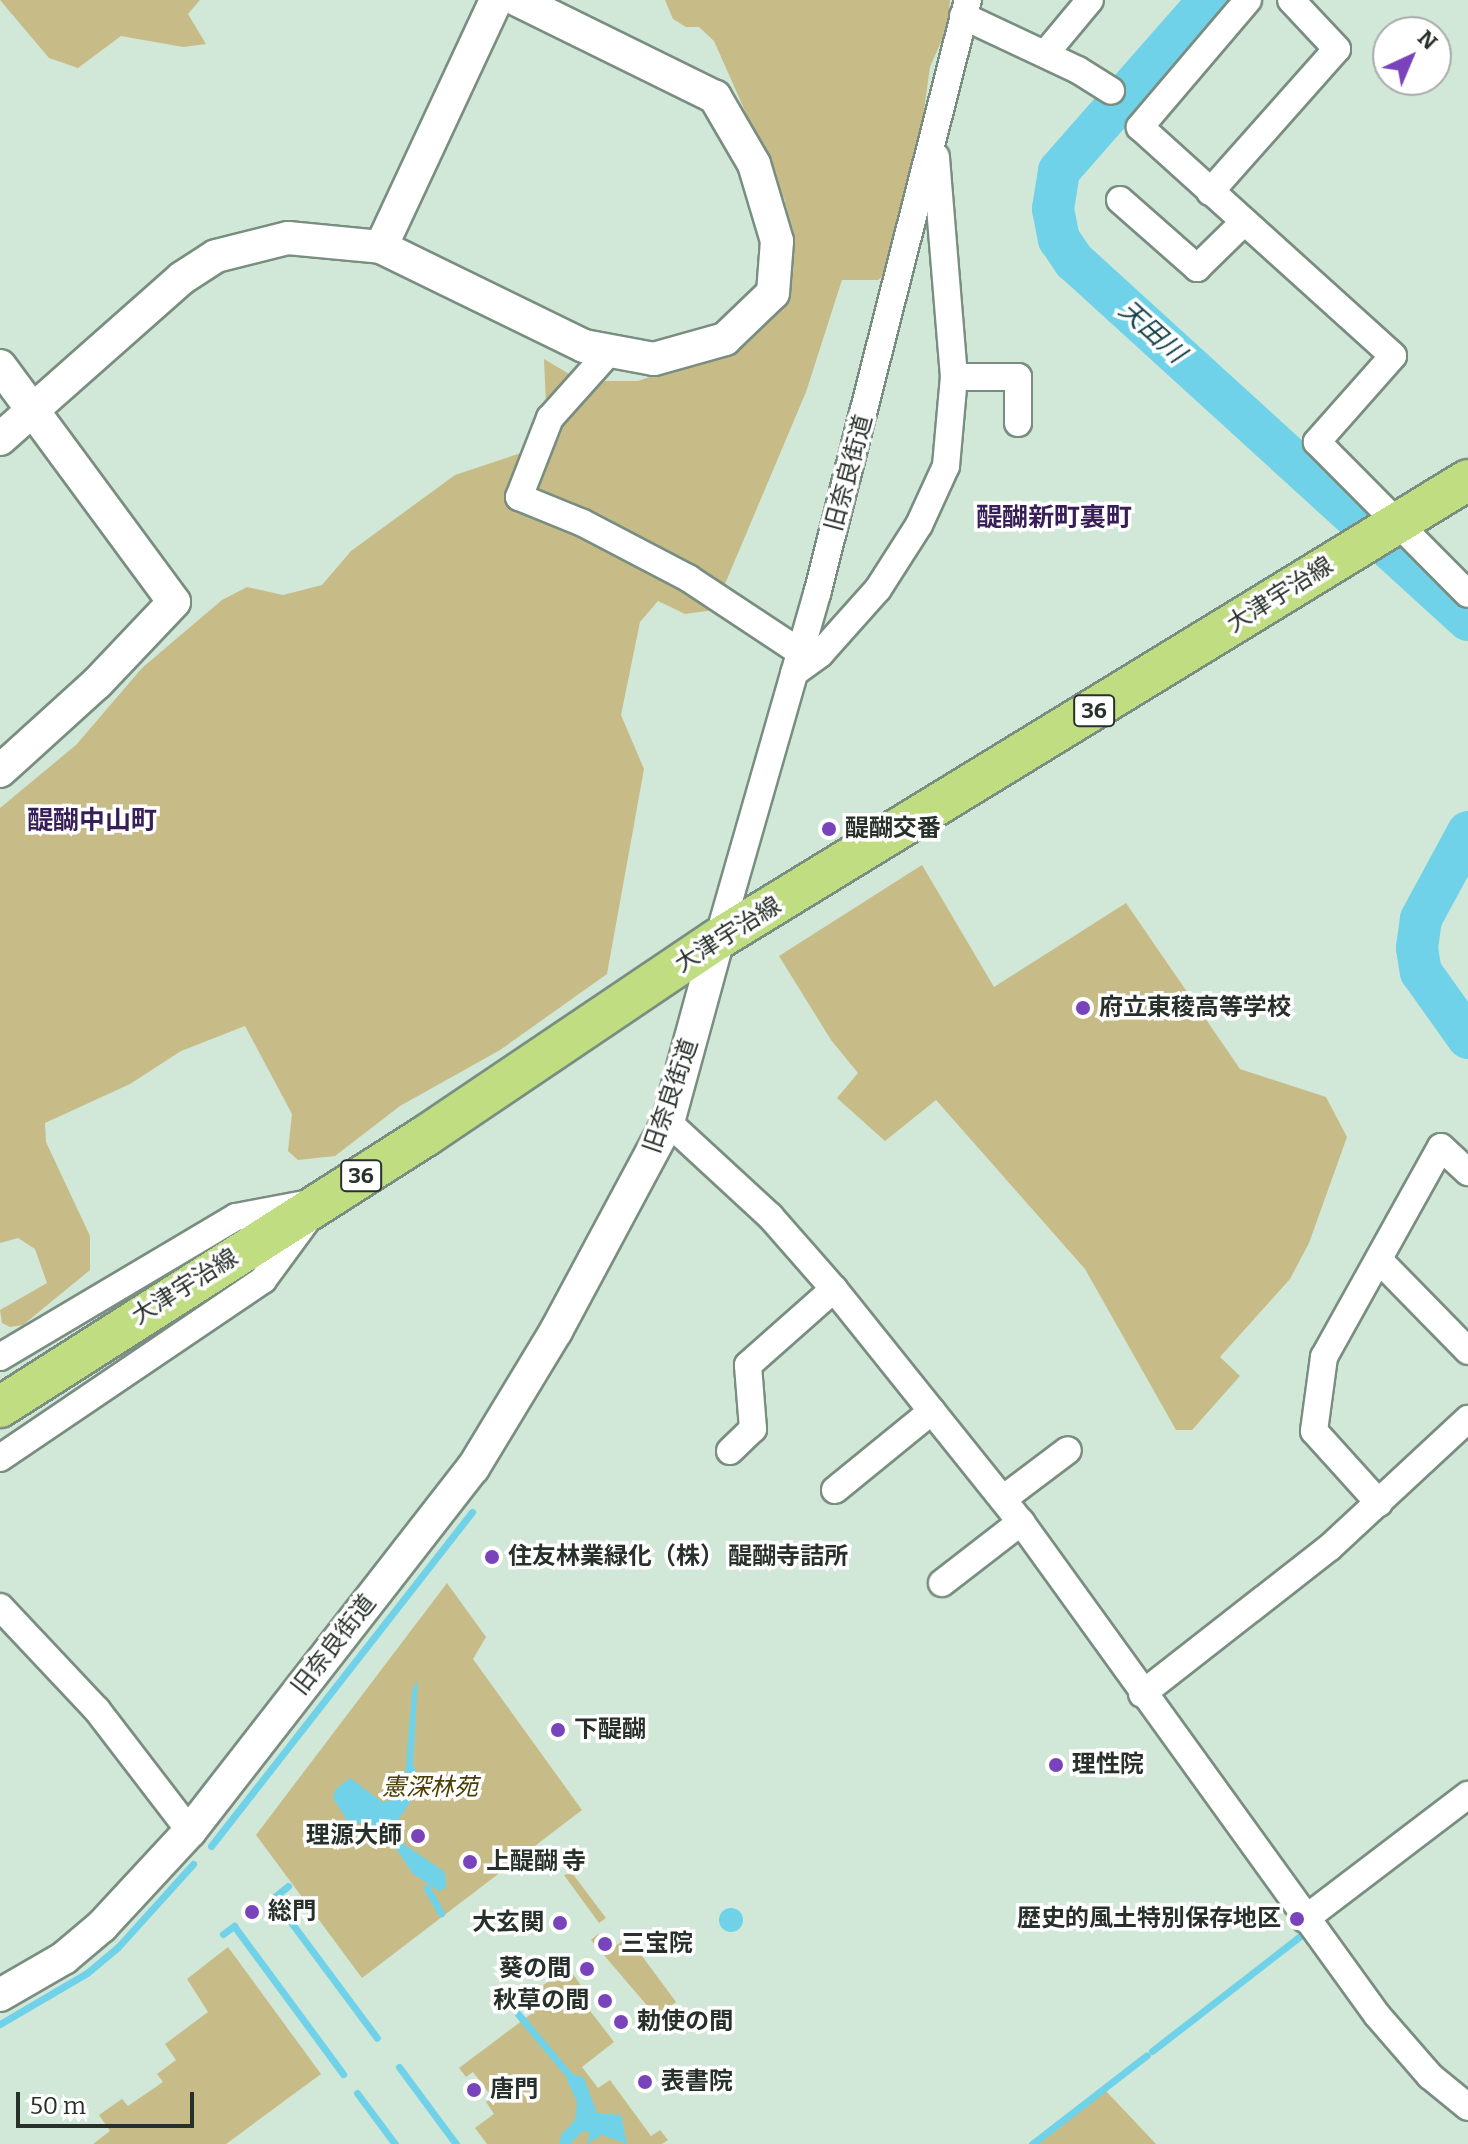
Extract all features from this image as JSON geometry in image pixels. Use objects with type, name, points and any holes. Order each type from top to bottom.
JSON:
[{"type":"main road","name":"大津宇治線","points":[[0,1407],[321,1201],[718,939],[1468,480]]},
{"type":"street","points":[[381,247],[496,0]]},
{"type":"street","points":[[0,439],[176,282],[216,256],[288,238],[381,247],[584,346],[654,359],[725,339],[773,293],[777,241],[754,164],[715,97],[518,0]]},
{"type":"street","points":[[1045,54],[1090,0]]},
{"type":"street","points":[[1248,0],[1140,127],[1393,356],[1317,442],[1468,594]]},
{"type":"street","points":[[1210,192],[1337,49],[1291,0]]},
{"type":"street","points":[[965,8],[1111,91]]},
{"type":"street","name":"旧奈良街道","points":[[0,1995],[64,1958],[102,1926],[190,1831],[473,1468],[556,1331],[668,1122],[797,662],[934,145],[965,8]]},
{"type":"street","points":[[610,351],[550,418],[519,497],[583,523],[688,578],[797,662],[820,654],[878,589],[932,501],[951,444],[954,377],[934,145]]},
{"type":"street","points":[[1120,200],[1197,268],[1243,223]]},
{"type":"street","points":[[0,366],[174,602],[97,683],[0,771]]},
{"type":"street","points":[[954,377],[1018,377],[1018,423]]},
{"type":"street","points":[[668,1122],[770,1216],[834,1289],[1021,1522],[1305,1919],[1395,2036],[1430,2076],[1468,2107]]},
{"type":"street","points":[[1379,1503],[1314,1431],[1324,1357],[1441,1147],[1468,1172]]},
{"type":"street","points":[[0,1357],[236,1217],[321,1201]]},
{"type":"street","points":[[0,1458],[263,1280],[321,1201]]},
{"type":"street","points":[[1379,1260],[1468,1351]]},
{"type":"street","points":[[730,1451],[753,1429],[748,1365],[834,1289]]},
{"type":"street","points":[[835,1490],[932,1411]]},
{"type":"street","points":[[1142,1694],[1379,1503],[1468,1419]]},
{"type":"street","points":[[1003,1499],[1068,1450]]},
{"type":"street","points":[[942,1583],[1021,1522]]},
{"type":"street","points":[[0,1607],[97,1710],[190,1831]]},
{"type":"street","points":[[1305,1919],[1468,1795]]},
{"type":"green space","points":[[0,0],[200,0],[188,14],[206,44],[183,47],[121,36],[78,68],[49,58]]},
{"type":"green space","points":[[665,0],[950,0],[948,26],[930,67],[916,166],[893,269],[878,280],[842,280],[806,392],[714,610],[685,614],[658,601],[640,622],[621,715],[644,769],[607,974],[500,1050],[400,1106],[335,1156],[298,1160],[288,1151],[292,1114],[245,1026],[181,1051],[130,1084],[45,1123],[46,1142],[90,1236],[90,1270],[23,1325],[10,1327],[2,1323],[0,1310],[47,1283],[35,1249],[18,1238],[0,1243],[0,808],[76,745],[142,668],[222,600],[247,587],[283,595],[322,585],[351,551],[455,475],[524,452],[547,427],[544,359],[581,381],[638,381],[748,343],[772,318],[785,286],[785,201],[714,41],[699,27],[686,27],[673,19]]},
{"type":"green space","points":[[922,865],[994,987],[1126,903],[1240,1069],[1326,1097],[1347,1137],[1309,1243],[1290,1279],[1220,1357],[1240,1376],[1192,1430],[1176,1430],[1085,1269],[936,1100],[885,1141],[837,1098],[858,1073],[831,1040],[779,956]]},
{"type":"green space","name":"憲深林苑","points":[[447,1583],[486,1637],[473,1659],[582,1810],[362,1978],[256,1835]]},
{"type":"green space","points":[[572,1873],[606,1918],[599,1923],[564,1875]]},
{"type":"green space","points":[[598,1934],[610,1950],[628,1937],[676,2002],[656,2016],[591,1940]]},
{"type":"green space","points":[[228,1947],[321,2074],[226,2144],[93,2144],[110,2131],[99,2115],[122,2099],[128,2106],[163,2082],[157,2074],[176,2060],[165,2044],[208,2012],[187,1979]]},
{"type":"green space","points":[[568,1967],[587,1994],[581,1999],[614,2042],[582,2067],[598,2088],[610,2080],[651,2136],[660,2130],[668,2140],[662,2144],[487,2144],[475,2128],[494,2114],[486,2102],[492,2097],[473,2072],[466,2077],[459,2068],[531,2014],[522,2001]]},
{"type":"green space","points":[[1105,2090],[1156,2144],[1035,2144]]},
{"type":"water","points":[[418,1681],[413,1764],[422,1785],[392,1829],[405,1845],[445,1872],[446,1888],[439,1891],[413,1874],[385,1832],[347,1820],[333,1798],[335,1790],[350,1778],[382,1802],[397,1799],[404,1790],[412,1690]]},
{"type":"water","points":[[726,1908],[736,1908],[743,1915],[743,1925],[736,1932],[726,1932],[719,1925],[719,1915]]},
{"type":"water","points":[[573,2074],[584,2078],[597,2113],[621,2115],[627,2144],[602,2135],[587,2144],[590,2133],[583,2131],[570,2144],[559,2144],[561,2135],[575,2120],[577,2102],[567,2080]]},
{"type":"waterway","name":"天田川","points":[[1209,0],[1059,171],[1053,209],[1059,239],[1074,261],[1468,620]]},
{"type":"waterway","name":"天田川","points":[[1468,832],[1421,919],[1417,948],[1421,972],[1468,1038]]},
{"type":"waterway","points":[[211,1846],[472,1512]]},
{"type":"waterway","points":[[0,2024],[87,1973],[118,1947],[193,1864]]},
{"type":"waterway","points":[[288,1886],[273,1898],[377,2038]]},
{"type":"waterway","points":[[427,1888],[441,1913]]},
{"type":"waterway","points":[[223,1934],[234,1926],[343,2074]]},
{"type":"waterway","points":[[1152,2051],[1300,1936]]},
{"type":"waterway","points":[[518,2014],[569,2075]]},
{"type":"waterway","points":[[1032,2144],[1147,2055]]},
{"type":"waterway","points":[[399,2067],[456,2144]]},
{"type":"waterway","points":[[357,2093],[395,2144]]},
{"type":"place","name":"醍醐交番","points":[[829,829]]},
{"type":"place","name":"府立東稜高等学校","points":[[1083,1008]]},
{"type":"place","name":"住友林業緑化（株） 醍醐寺詰所","points":[[492,1557]]},
{"type":"place","name":"下醍醐","points":[[558,1730]]},
{"type":"place","name":"理性院","points":[[1056,1765]]},
{"type":"place","name":"理源大師","points":[[418,1836]]},
{"type":"place","name":"上醍醐 寺","points":[[470,1862]]},
{"type":"place","name":"総門","points":[[252,1912]]},
{"type":"place","name":"歴史的風土特別保存地区","points":[[1297,1919]]},
{"type":"place","name":"大玄関","points":[[560,1923]]},
{"type":"place","name":"三宝院","points":[[605,1944]]},
{"type":"place","name":"葵の間","points":[[587,1969]]},
{"type":"place","name":"秋草の間","points":[[605,2001]]},
{"type":"place","name":"勅使の間","points":[[621,2022]]},
{"type":"place","name":"表書院","points":[[645,2082]]},
{"type":"place","name":"唐門","points":[[474,2090]]},
{"type":"district","name":"醍醐新町裏町","points":[[1054,518]]},
{"type":"district","name":"醍醐中山町","points":[[92,821]]}]
